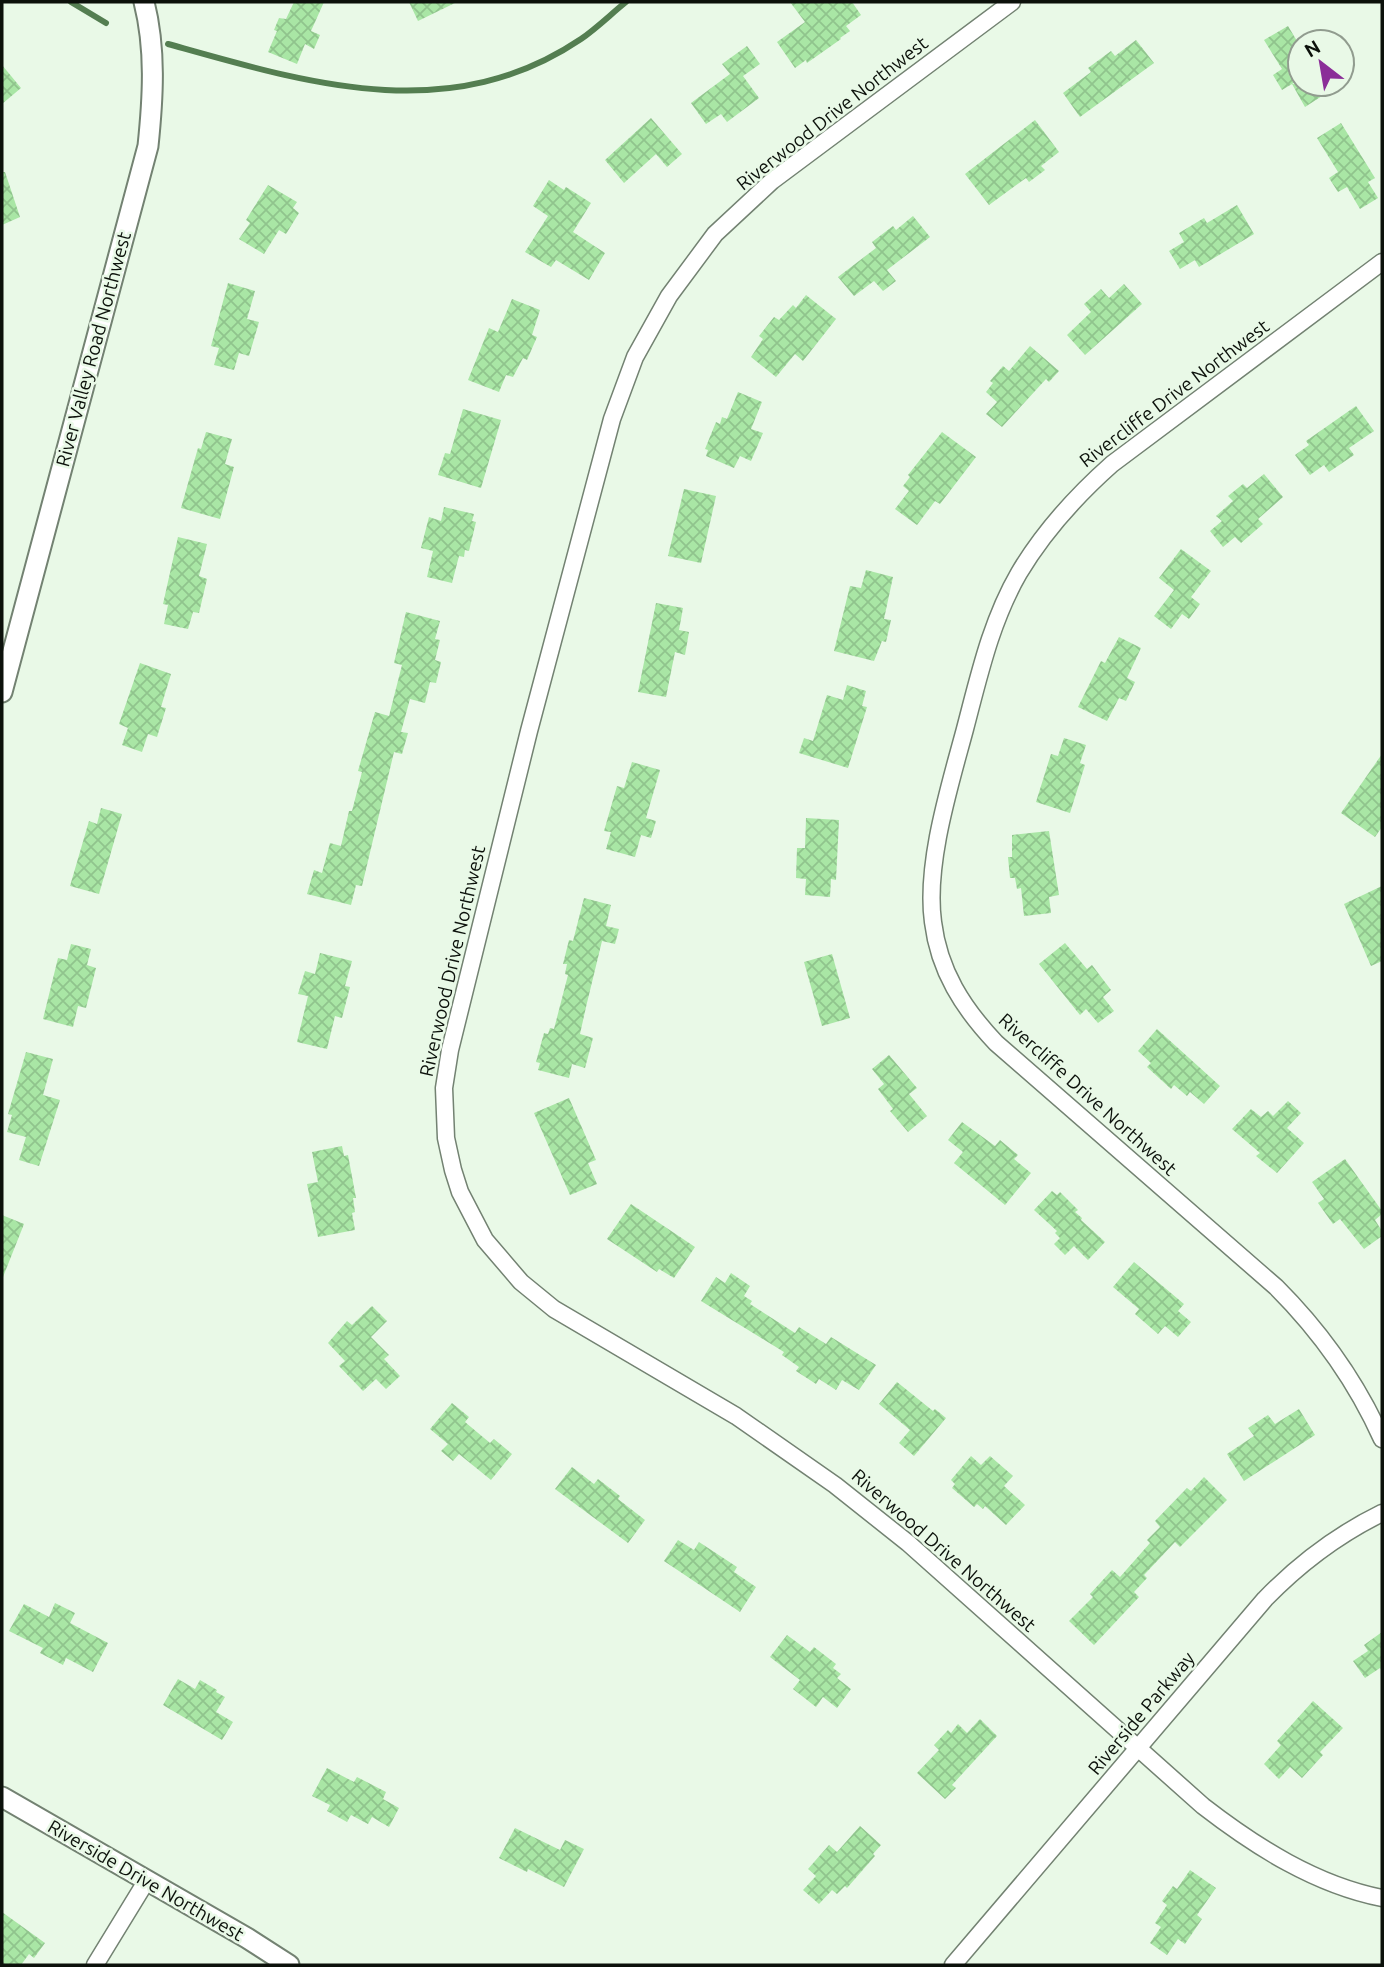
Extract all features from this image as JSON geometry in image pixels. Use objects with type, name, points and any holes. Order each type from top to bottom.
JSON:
[{"type":"street","name":"River Valley Road Northwest","points":[[2,692],[148,146],[152,52],[144,2]]},
{"type":"street","name":"Riverwood Drive Northwest","points":[[1012,2],[753,198],[715,234],[668,296],[635,357],[612,419],[529,731],[450,1050],[444,1088],[446,1138],[460,1192],[485,1240],[521,1282],[554,1309],[736,1416],[835,1485],[908,1543],[1203,1806],[1239,1834],[1284,1861],[1325,1880],[1382,1898]]},
{"type":"street","name":"Rivercliffe Drive Northwest","points":[[1382,262],[1112,464],[1082,490],[1051,525],[1018,574],[990,634],[943,810],[932,889],[933,922],[940,955],[953,988],[971,1016],[996,1043],[1276,1287],[1336,1355],[1382,1438]]},
{"type":"street","name":"Riverside Parkway","points":[[953,1965],[1265,1599],[1314,1553],[1348,1530],[1382,1513]]},
{"type":"street","name":"Riverside Drive Northwest","points":[[2,1797],[247,1937],[289,1965]]},
{"type":"street","points":[[95,1965],[147,1881]]},
{"type":"building","points":[[294,2],[324,2],[311,31],[320,35],[314,49],[305,44],[297,64],[268,52],[279,18],[286,19]]},
{"type":"building","points":[[409,2],[457,2],[418,21]]},
{"type":"building","points":[[790,2],[852,2],[861,15],[846,26],[850,31],[841,39],[807,63],[806,60],[795,68],[777,42],[805,22]]},
{"type":"building","points":[[1288,26],[1289,28],[1286,28],[1286,88],[1282,90],[1273,75],[1282,69],[1264,40]]},
{"type":"building","points":[[1136,40],[1154,63],[1080,117],[1063,93],[1091,72],[1088,68],[1111,51],[1115,56]]},
{"type":"building","points":[[747,46],[760,64],[743,76],[759,98],[727,122],[721,114],[706,124],[691,103],[730,74],[722,64]]},
{"type":"building","points":[[2,65],[21,88],[2,104]]},
{"type":"building","points":[[1300,98],[1319,98],[1305,107]]},
{"type":"building","points":[[651,118],[682,154],[667,167],[656,154],[624,183],[605,160]]},
{"type":"building","points":[[1035,120],[1059,152],[1041,166],[1045,170],[1029,182],[1026,178],[989,205],[965,174]]},
{"type":"building","points":[[1341,123],[1375,178],[1368,182],[1378,198],[1360,209],[1347,187],[1338,192],[1329,178],[1338,172],[1317,138]]},
{"type":"building","points":[[2,172],[5,172],[20,217],[2,225]]},
{"type":"building","points":[[549,180],[591,203],[573,232],[605,253],[589,280],[556,260],[551,267],[525,252],[548,216],[533,206]]},
{"type":"building","points":[[268,185],[297,202],[293,208],[299,213],[286,234],[279,230],[264,254],[239,239],[250,223],[246,220]]},
{"type":"building","points":[[1237,205],[1254,234],[1199,267],[1195,260],[1180,269],[1169,251],[1184,242],[1179,233],[1204,218],[1207,223]]},
{"type":"building","points":[[913,216],[930,237],[887,270],[896,281],[883,291],[874,281],[854,296],[838,277],[876,248],[872,242],[893,226],[896,230]]},
{"type":"building","points":[[228,283],[255,291],[247,319],[259,322],[249,356],[239,353],[234,370],[214,365],[219,348],[211,346]]},
{"type":"building","points":[[1124,284],[1142,304],[1085,355],[1067,335],[1091,312],[1084,304],[1101,289],[1109,298]]},
{"type":"building","points":[[806,295],[836,319],[803,361],[795,354],[776,377],[751,357],[763,339],[759,336],[774,317],[779,320],[793,305],[796,308]]},
{"type":"building","points":[[512,299],[540,310],[532,335],[537,337],[527,360],[523,358],[513,377],[506,375],[499,392],[468,380],[489,328],[498,332]]},
{"type":"building","points":[[1030,346],[1059,371],[1049,382],[1046,379],[1002,427],[986,414],[997,402],[986,392],[993,383],[990,381],[1003,366],[1009,371]]},
{"type":"building","points":[[738,392],[762,402],[751,429],[763,433],[751,461],[740,456],[734,468],[706,456],[708,450],[705,449],[716,422],[720,424],[722,417],[727,419]]},
{"type":"building","points":[[1356,406],[1374,431],[1349,448],[1354,455],[1329,472],[1324,465],[1310,475],[1295,455],[1309,445],[1306,441]]},
{"type":"building","points":[[463,409],[501,420],[481,488],[438,475],[445,453],[450,454]]},
{"type":"building","points":[[206,432],[232,439],[225,464],[234,467],[220,519],[181,508],[198,448],[201,449]]},
{"type":"building","points":[[942,432],[976,457],[940,504],[935,501],[917,525],[895,509],[909,491],[903,486],[910,477],[908,475]]},
{"type":"building","points":[[1264,474],[1283,497],[1258,519],[1263,524],[1241,543],[1235,537],[1223,547],[1210,531],[1222,521],[1216,516],[1233,501],[1228,496],[1243,484],[1247,488]]},
{"type":"building","points":[[684,489],[716,496],[701,563],[668,556]]},
{"type":"building","points":[[444,507],[474,514],[472,521],[476,522],[469,551],[465,550],[464,557],[459,556],[452,583],[427,577],[433,551],[421,548],[429,517],[441,521]]},
{"type":"building","points":[[178,537],[207,544],[199,576],[207,579],[199,613],[193,612],[188,629],[164,624],[168,605],[163,604]]},
{"type":"building","points":[[1181,549],[1211,571],[1191,597],[1200,604],[1189,619],[1182,614],[1171,629],[1154,616],[1174,590],[1159,578]]},
{"type":"building","points":[[866,570],[893,577],[884,619],[891,620],[886,642],[882,641],[874,661],[834,651],[850,586],[861,588]]},
{"type":"building","points":[[656,603],[683,608],[679,630],[689,632],[685,655],[675,652],[666,697],[638,692]]},
{"type":"building","points":[[406,612],[440,621],[435,639],[440,640],[435,660],[441,662],[436,683],[430,682],[425,703],[410,699],[401,732],[408,733],[402,754],[394,752],[362,886],[356,885],[351,905],[307,894],[314,870],[322,873],[330,843],[341,846],[362,772],[358,771],[375,712],[389,716],[402,665],[394,663]]},
{"type":"building","points":[[1119,637],[1141,648],[1127,678],[1135,682],[1126,701],[1119,698],[1107,721],[1078,707],[1101,661],[1105,663]]},
{"type":"building","points":[[140,663],[171,674],[161,707],[166,708],[157,737],[148,734],[142,752],[122,745],[128,728],[119,724]]},
{"type":"building","points":[[847,685],[866,691],[862,706],[867,707],[848,768],[799,753],[804,738],[813,741],[827,695],[843,700]]},
{"type":"building","points":[[1064,738],[1086,745],[1080,763],[1085,765],[1070,813],[1036,802],[1051,754],[1058,756]]},
{"type":"building","points":[[1382,754],[1382,827],[1375,837],[1341,813]]},
{"type":"building","points":[[632,762],[660,770],[646,818],[656,821],[651,838],[641,835],[635,857],[606,849],[611,832],[604,831],[617,786],[624,788]]},
{"type":"building","points":[[101,808],[122,814],[99,894],[70,886],[89,821],[97,824]]},
{"type":"building","points":[[806,818],[839,820],[836,880],[831,879],[830,897],[805,895],[806,879],[796,878],[797,848],[805,848]]},
{"type":"building","points":[[1049,831],[1059,895],[1049,897],[1051,913],[1024,916],[1021,888],[1017,889],[1015,878],[1010,878],[1008,857],[1012,857],[1012,835]]},
{"type":"building","points":[[1382,886],[1382,961],[1371,966],[1344,904]]},
{"type":"building","points":[[584,898],[611,905],[606,926],[619,929],[615,944],[602,941],[580,1034],[593,1038],[585,1068],[572,1064],[569,1078],[538,1070],[540,1063],[536,1062],[544,1033],[548,1034],[550,1028],[554,1029],[568,975],[565,974],[567,964],[563,964],[569,940],[573,941]]},
{"type":"building","points":[[1065,943],[1087,969],[1092,965],[1111,990],[1103,997],[1114,1011],[1098,1023],[1086,1009],[1080,1015],[1039,964]]},
{"type":"building","points":[[71,944],[91,949],[87,965],[96,968],[86,1008],[78,1006],[73,1027],[43,1019],[58,958],[67,960]]},
{"type":"building","points":[[320,953],[352,961],[345,986],[350,987],[342,1018],[335,1016],[327,1049],[297,1042],[308,996],[298,994],[305,971],[315,974]]},
{"type":"building","points":[[832,954],[850,1018],[822,1026],[804,962]]},
{"type":"building","points":[[1157,1029],[1220,1086],[1204,1104],[1190,1092],[1187,1096],[1174,1085],[1171,1089],[1147,1067],[1151,1063],[1138,1051]]},
{"type":"building","points":[[26,1052],[53,1059],[43,1095],[60,1100],[39,1166],[19,1160],[26,1137],[7,1132],[12,1115],[8,1114]]},
{"type":"building","points":[[889,1055],[917,1088],[909,1094],[927,1116],[908,1132],[890,1111],[893,1109],[878,1089],[884,1084],[872,1069]]},
{"type":"building","points":[[569,1098],[596,1160],[588,1163],[597,1184],[570,1195],[534,1113]]},
{"type":"building","points":[[1288,1101],[1301,1113],[1287,1128],[1304,1143],[1277,1173],[1256,1156],[1260,1153],[1232,1129],[1251,1109],[1261,1117],[1268,1111],[1273,1116]]},
{"type":"building","points":[[962,1122],[995,1146],[1000,1140],[1018,1155],[1014,1159],[1031,1173],[1005,1205],[954,1163],[963,1152],[948,1140]]},
{"type":"building","points":[[342,1146],[344,1156],[348,1155],[356,1198],[353,1198],[355,1212],[352,1213],[355,1230],[318,1237],[307,1184],[318,1182],[312,1152]]},
{"type":"building","points":[[1345,1159],[1382,1211],[1375,1220],[1382,1236],[1364,1249],[1340,1219],[1333,1224],[1318,1203],[1324,1199],[1312,1182]]},
{"type":"building","points":[[1052,1191],[1057,1195],[1060,1192],[1078,1210],[1075,1212],[1081,1220],[1105,1242],[1088,1260],[1074,1246],[1065,1255],[1054,1244],[1060,1238],[1055,1233],[1057,1231],[1034,1210]]},
{"type":"building","points":[[631,1204],[695,1247],[674,1278],[659,1269],[657,1272],[607,1239]]},
{"type":"building","points":[[2,1215],[24,1224],[3,1277],[2,1277]]},
{"type":"building","points":[[1134,1262],[1184,1304],[1178,1311],[1191,1322],[1178,1337],[1165,1326],[1158,1334],[1135,1314],[1139,1309],[1113,1287]]},
{"type":"building","points":[[731,1273],[750,1286],[744,1296],[752,1301],[750,1304],[795,1333],[799,1327],[826,1344],[831,1337],[876,1365],[859,1390],[842,1380],[836,1390],[819,1379],[816,1384],[796,1371],[799,1367],[782,1355],[784,1352],[701,1301],[716,1277],[725,1283]]},
{"type":"building","points":[[372,1306],[387,1321],[371,1337],[389,1355],[384,1359],[400,1376],[386,1389],[376,1379],[363,1391],[339,1366],[345,1361],[328,1343],[347,1321],[352,1325]]},
{"type":"building","points":[[897,1382],[946,1418],[914,1456],[899,1443],[910,1430],[879,1404]]},
{"type":"building","points":[[452,1403],[469,1417],[465,1422],[490,1443],[494,1439],[512,1454],[491,1480],[459,1454],[453,1461],[441,1451],[448,1444],[430,1429]]},
{"type":"building","points":[[1299,1409],[1315,1435],[1244,1481],[1227,1454],[1254,1436],[1248,1428],[1268,1415],[1275,1424]]},
{"type":"building","points":[[971,1456],[981,1465],[990,1456],[1013,1476],[1004,1486],[1025,1505],[1006,1525],[985,1506],[983,1509],[977,1504],[974,1507],[952,1488],[955,1484],[951,1480]]},
{"type":"building","points":[[572,1467],[594,1484],[598,1479],[645,1520],[628,1543],[555,1489]]},
{"type":"building","points":[[1204,1477],[1227,1500],[1180,1547],[1175,1542],[1144,1575],[1147,1578],[1134,1592],[1139,1597],[1094,1645],[1069,1621],[1093,1597],[1090,1594],[1112,1570],[1120,1577],[1150,1543],[1147,1540],[1160,1527],[1155,1521],[1187,1488],[1191,1491]]},
{"type":"building","points":[[678,1540],[694,1550],[699,1542],[737,1567],[734,1572],[756,1587],[740,1612],[664,1561]]},
{"type":"building","points":[[55,1603],[75,1613],[70,1623],[108,1643],[93,1672],[66,1658],[63,1665],[40,1653],[43,1648],[9,1631],[24,1604],[49,1617]]},
{"type":"building","points":[[1382,1632],[1382,1671],[1380,1668],[1365,1678],[1353,1661],[1368,1651],[1364,1645]]},
{"type":"building","points":[[787,1635],[810,1652],[814,1647],[836,1664],[833,1668],[841,1674],[837,1678],[851,1689],[837,1708],[823,1697],[816,1707],[793,1689],[800,1680],[770,1657]]},
{"type":"building","points":[[178,1679],[195,1689],[200,1680],[225,1697],[216,1712],[233,1722],[222,1740],[163,1705]]},
{"type":"building","points":[[1313,1701],[1343,1728],[1320,1752],[1323,1755],[1302,1778],[1290,1767],[1279,1779],[1264,1764],[1281,1745],[1277,1741]]},
{"type":"building","points":[[980,1719],[997,1736],[952,1785],[956,1788],[945,1799],[917,1773],[939,1750],[934,1745],[948,1730],[951,1733],[958,1724],[967,1733]]},
{"type":"building","points":[[327,1768],[354,1782],[357,1777],[386,1792],[383,1799],[399,1808],[389,1827],[372,1817],[368,1824],[351,1815],[347,1822],[327,1811],[330,1805],[312,1796]]},
{"type":"building","points":[[860,1826],[881,1845],[873,1854],[875,1856],[847,1888],[845,1886],[837,1894],[832,1890],[819,1904],[803,1890],[816,1876],[808,1869],[829,1845],[837,1852]]},
{"type":"building","points":[[515,1828],[560,1850],[565,1840],[584,1849],[564,1887],[499,1858]]},
{"type":"building","points":[[1190,1870],[1216,1888],[1197,1915],[1202,1919],[1185,1944],[1178,1939],[1167,1955],[1150,1943],[1161,1927],[1155,1923],[1167,1905],[1162,1901],[1173,1886],[1177,1889]]},
{"type":"building","points":[[2,1912],[45,1943],[34,1958],[29,1954],[21,1965],[2,1965]]},
{"type":"waterway","points":[[71,2],[106,23]]},
{"type":"waterway","points":[[168,44],[325,83],[377,90],[429,90],[480,83],[531,66],[581,39],[626,2]]}]
